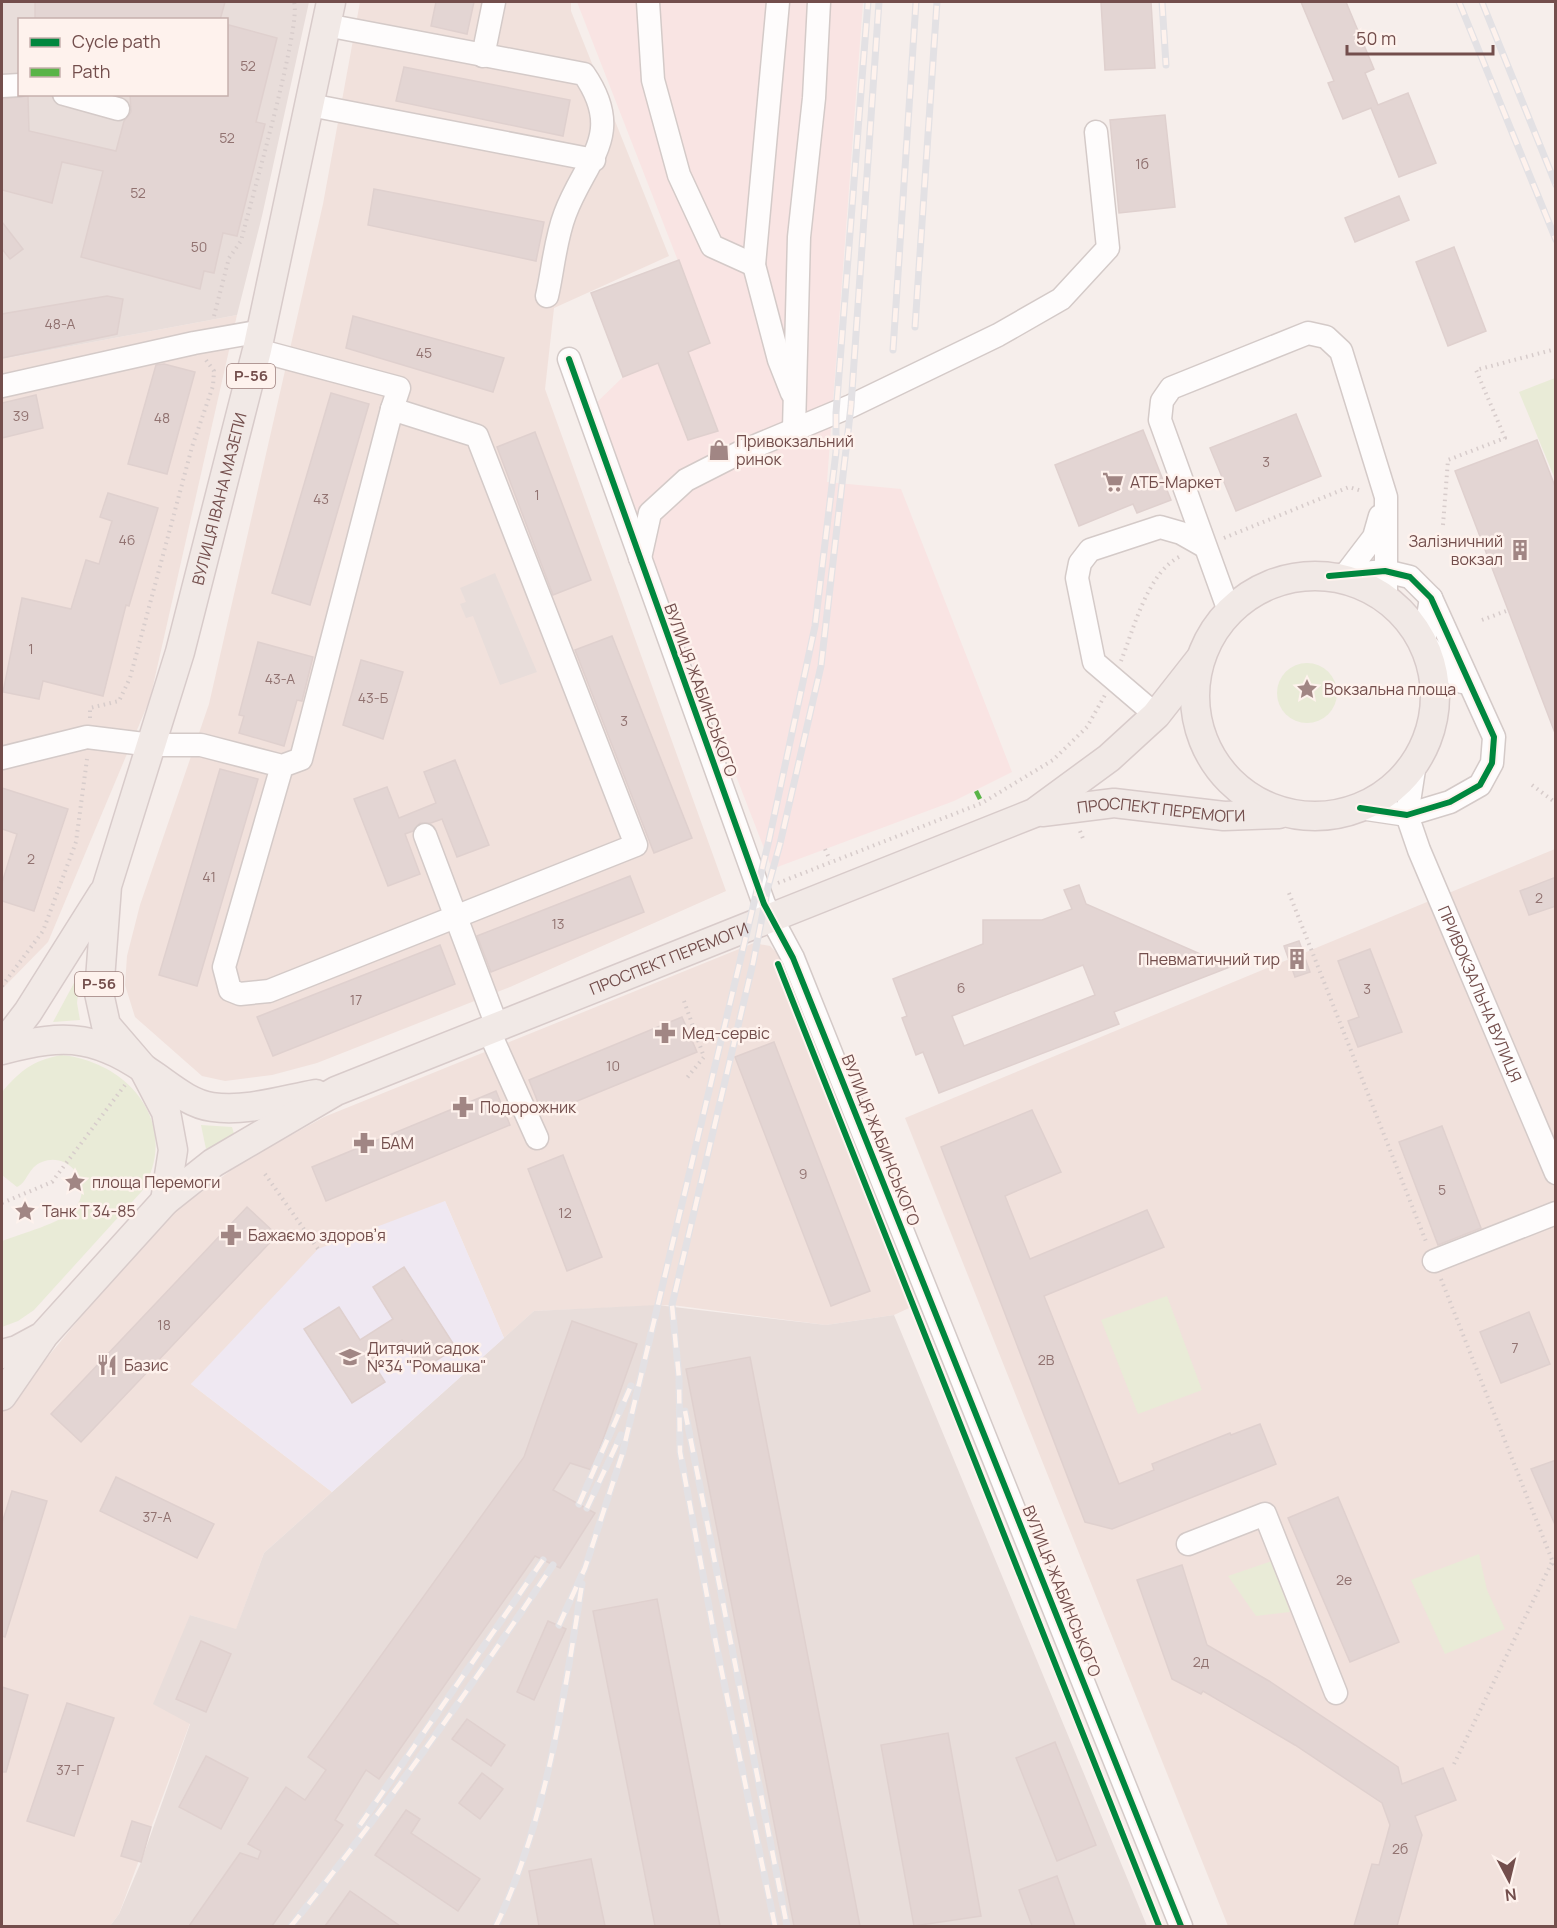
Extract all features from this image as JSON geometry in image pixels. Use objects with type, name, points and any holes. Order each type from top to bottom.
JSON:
[{"type":"main road","name":"ВУЛИЦЯ ІВАНА МАЗЕПИ","points":[[135,1075],[106,1025],[99,993],[107,886],[180,652],[260,341],[329,13]]},
{"type":"main road","points":[[1337,575],[1356,582],[1385,584],[1424,642],[1434,672],[1436,704],[1430,735],[1415,763],[1391,790],[1359,808],[1327,816],[1289,814],[1258,802],[1231,783],[1210,756],[1197,725],[1194,692],[1200,659],[1210,635],[1229,611],[1257,590],[1289,577],[1337,575]]},
{"type":"main road","name":"ПРОСПЕКТ ПЕРЕМОГИ","points":[[165,1201],[213,1163],[336,1090],[1034,813],[1109,758],[1156,715],[1200,659]]},
{"type":"main road","name":"ПРОСПЕКТ ПЕРЕМОГИ","points":[[1034,813],[1114,803],[1224,816],[1289,814]]},
{"type":"main road","name":"ВУЛИЦЯ ІВАНА МАЗЕПИ","points":[[2,1046],[28,1012],[107,886]]},
{"type":"main road","points":[[2,1050],[46,1039],[68,1038],[94,1043],[135,1075]]},
{"type":"main road","name":"ПРОСПЕКТ ПЕРЕМОГИ","points":[[135,1075],[187,1099],[211,1107],[238,1108],[336,1090]]},
{"type":"main road","name":"Р-56","points":[[135,1075],[166,1112],[171,1132],[171,1174],[165,1201]]},
{"type":"main road","points":[[2,1396],[43,1336],[165,1201]]},
{"type":"main road","points":[[2,1353],[17,1350],[43,1336]]},
{"type":"street","points":[[483,56],[494,2]]},
{"type":"street","points":[[648,2],[652,80],[679,175],[712,246],[754,265]]},
{"type":"street","points":[[778,2],[754,265],[779,360],[794,400]]},
{"type":"street","points":[[794,429],[799,237],[814,98],[819,2]]},
{"type":"street","points":[[329,13],[483,56],[584,74],[598,94],[603,122],[594,160],[564,216],[547,296]]},
{"type":"street","points":[[2,86],[18,85]]},
{"type":"street","points":[[71,96],[118,109]]},
{"type":"street","points":[[310,105],[594,160]]},
{"type":"street","points":[[639,560],[650,513],[686,480],[794,429],[851,406],[998,335],[1061,299],[1108,248],[1096,132]]},
{"type":"street","points":[[1229,611],[1160,420],[1162,400],[1171,388],[1308,333],[1326,337],[1341,351],[1386,497],[1385,584],[1410,577],[1431,598],[1494,737],[1492,763],[1480,785],[1450,802],[1407,815],[1359,808]]},
{"type":"street","points":[[2,386],[194,343],[260,341],[399,388],[301,759],[282,766],[201,745],[152,745],[87,737],[2,758]]},
{"type":"street","name":"ВУЛИЦЯ ЖАБИНСЬКОГО","points":[[569,359],[639,560],[771,919],[793,958],[1181,1926]]},
{"type":"street","points":[[282,766],[224,967],[230,990],[240,994],[269,991],[636,845],[477,436],[392,409]]},
{"type":"street","points":[[1337,575],[1374,537],[1386,497]]},
{"type":"street","points":[[1156,715],[1094,662],[1077,578],[1080,563],[1090,550],[1160,527],[1181,532],[1204,546]]},
{"type":"street","points":[[1431,598],[1424,642],[1471,693],[1486,718]]},
{"type":"street","name":"ПРИВОКЗАЛЬНА ВУЛИЦЯ","points":[[1415,763],[1407,815],[1419,850],[1556,1173]]},
{"type":"street","points":[[424,835],[455,917],[492,1027],[537,1138]]},
{"type":"street","points":[[1434,1261],[1556,1213]]},
{"type":"street","points":[[1188,1544],[1265,1514],[1336,1693]]},
{"type":"path","points":[[213,316],[229,258],[241,241],[291,43],[296,7],[294,2]]},
{"type":"path","points":[[1443,525],[1448,460],[1505,438],[1476,370],[1556,350]]},
{"type":"path","points":[[90,722],[90,708],[119,701],[130,678],[192,447],[213,386],[214,371],[204,358]]},
{"type":"path","points":[[1482,620],[1506,611]]},
{"type":"path","points":[[2,986],[43,931],[76,842],[87,759]]},
{"type":"path","points":[[1532,785],[1556,802]]},
{"type":"path","points":[[825,849],[830,860]]},
{"type":"path","points":[[1289,893],[1556,1570]]},
{"type":"path","points":[[684,1001],[704,1057],[686,1079]]},
{"type":"path","points":[[2,1203],[52,1182],[135,1075]]},
{"type":"path","points":[[266,1174],[318,1249]]},
{"type":"path","points":[[1454,1764],[1552,1562]]},
{"type":"shaded area","points":[[2,2],[309,2],[262,216],[237,315],[2,359]]},
{"type":"shaded area","points":[[360,2],[571,2],[571,11],[669,256],[554,308],[545,389],[726,891],[510,987],[317,1063],[272,1075],[225,1081],[202,1076],[135,1017],[125,985],[127,956],[140,905],[209,704],[323,204]]},
{"type":"shaded area","name":"Привокзальний ринок","points":[[577,2],[863,2],[827,482],[901,489],[1012,772],[954,801],[772,869],[593,406],[623,377],[710,343]]},
{"type":"shaded area","points":[[237,315],[150,699],[48,942],[2,989],[2,359]]},
{"type":"shaded area","points":[[495,573],[537,672],[500,685],[473,616],[466,618],[460,604],[466,602],[460,588]]},
{"type":"shaded area","points":[[1555,849],[1555,1926],[1228,1926],[905,1118]]},
{"type":"shaded area","points":[[754,943],[770,946],[780,956],[922,1302],[894,1315],[826,1325],[672,1305],[534,1311],[504,1338],[445,1201],[191,1384],[332,1492],[264,1553],[236,1630],[190,1615],[190,1723],[119,1914],[110,1926],[2,1926],[2,1412],[158,1224],[241,1163],[324,1117]]},
{"type":"shaded area","name":"Дитячий садок №34 \"Ромашка\"","points":[[445,1201],[504,1338],[332,1492],[191,1384],[318,1249]]},
{"type":"shaded area","points":[[657,1305],[826,1325],[894,1315],[1147,1926],[110,1926],[119,1914],[141,1862],[190,1724],[153,1704],[190,1615],[236,1629],[264,1553],[534,1311]]},
{"type":"green space","points":[[1555,378],[1556,380],[1555,479],[1519,392]]},
{"type":"green space","points":[[1301,663],[1313,663],[1324,668],[1332,676],[1337,693],[1335,705],[1324,718],[1313,723],[1301,723],[1290,718],[1282,710],[1277,699],[1277,687],[1282,676],[1290,668]]},
{"type":"green space","points":[[74,983],[79,984],[77,1003],[80,1020],[53,1022]]},
{"type":"green space","name":"площа Перемоги","points":[[61,1055],[86,1060],[109,1070],[128,1084],[142,1101],[152,1121],[156,1143],[153,1167],[142,1191],[34,1310],[18,1321],[2,1327],[2,1241],[51,1223],[68,1214],[80,1200],[82,1191],[76,1173],[62,1161],[52,1160],[37,1164],[24,1182],[17,1187],[2,1175],[2,1092],[28,1068],[42,1060]]},
{"type":"green space","points":[[201,1125],[232,1127],[235,1137],[206,1149]]},
{"type":"green space","points":[[1167,1296],[1202,1390],[1138,1414],[1101,1320]]},
{"type":"green space","points":[[1479,1554],[1487,1590],[1505,1629],[1445,1654],[1411,1580]]},
{"type":"green space","points":[[1272,1561],[1290,1612],[1256,1616],[1228,1576]]},
{"type":"building","points":[[35,2],[225,2],[221,18],[35,18]]},
{"type":"building","points":[[436,2],[474,2],[467,34],[431,26]]},
{"type":"building","points":[[1101,2],[1151,2],[1155,68],[1105,70]]},
{"type":"building","points":[[1301,2],[1346,2],[1374,69],[1365,73],[1378,105],[1408,93],[1436,163],[1399,177],[1371,108],[1343,119],[1328,83],[1334,81]]},
{"type":"building","points":[[229,25],[277,38],[256,122],[265,124],[237,236],[223,233],[214,273],[204,271],[200,289],[81,257],[103,171],[62,162],[52,203],[2,190],[2,99],[28,96],[29,131],[116,151],[124,121],[131,112],[130,96],[228,96]]},
{"type":"building","points":[[404,67],[570,100],[563,136],[396,101]]},
{"type":"building","points":[[1165,115],[1175,207],[1119,213],[1110,120]]},
{"type":"building","points":[[374,189],[544,222],[536,261],[368,225]]},
{"type":"building","points":[[1399,196],[1409,220],[1355,242],[1345,218]]},
{"type":"building","points":[[2,222],[23,249],[10,259],[2,249]]},
{"type":"building","points":[[1454,247],[1486,331],[1448,346],[1416,262]]},
{"type":"building","points":[[679,260],[710,343],[688,352],[718,431],[688,440],[658,363],[623,377],[591,293]]},
{"type":"building","points":[[107,296],[123,299],[117,334],[2,358],[2,314]]},
{"type":"building","points":[[353,316],[504,358],[493,392],[346,348]]},
{"type":"building","points":[[164,364],[195,372],[167,474],[128,464],[156,365]]},
{"type":"building","points":[[331,393],[369,404],[310,605],[272,593]]},
{"type":"building","points":[[36,395],[43,428],[2,438],[2,403]]},
{"type":"building","points":[[1296,414],[1321,476],[1236,511],[1210,448]]},
{"type":"building","name":"АТБ-Маркет","points":[[1143,430],[1171,500],[1137,513],[1133,504],[1079,526],[1055,465]]},
{"type":"building","points":[[535,432],[591,580],[553,595],[497,447]]},
{"type":"building","name":"Залізничний вокзал","points":[[1537,440],[1556,489],[1555,733],[1455,471]]},
{"type":"building","points":[[108,493],[158,508],[129,606],[126,605],[103,696],[43,681],[39,699],[3,692],[22,598],[71,609],[86,560],[99,564],[112,521],[100,517]]},
{"type":"building","points":[[612,636],[692,838],[654,853],[575,650]]},
{"type":"building","points":[[258,642],[313,657],[302,701],[297,700],[284,746],[239,733],[244,716],[239,715]]},
{"type":"building","points":[[361,660],[403,672],[383,739],[343,725]]},
{"type":"building","points":[[455,760],[489,845],[457,857],[442,819],[431,823],[420,823],[413,831],[405,834],[420,874],[388,886],[354,799],[387,787],[399,818],[436,803],[424,772]]},
{"type":"building","points":[[220,769],[258,779],[197,986],[159,975]]},
{"type":"building","points":[[2,788],[68,809],[34,911],[2,901],[2,883],[17,834],[2,829]]},
{"type":"building","points":[[630,876],[644,912],[491,972],[477,936]]},
{"type":"building","points":[[1556,877],[1556,906],[1529,915],[1520,891]]},
{"type":"building","points":[[1079,885],[1086,904],[1230,967],[1114,1012],[1119,1024],[939,1093],[923,1052],[916,1055],[902,1018],[907,1016],[893,979],[983,944],[983,920],[1042,920],[1072,909],[1064,890]],"holes":[[[1083,965],[1095,995],[964,1046],[952,1016]]]},
{"type":"building","name":"Пневматичний тир","points":[[1299,941],[1310,972],[1295,977],[1284,946]]},
{"type":"building","points":[[440,945],[455,984],[273,1056],[257,1017]]},
{"type":"building","points":[[1370,949],[1402,1032],[1358,1047],[1348,1021],[1359,1017],[1338,961]]},
{"type":"building","points":[[682,1017],[697,1052],[543,1115],[529,1080]]},
{"type":"building","points":[[774,1042],[870,1291],[831,1306],[735,1057]]},
{"type":"building","points":[[496,1091],[510,1125],[326,1201],[312,1167]]},
{"type":"building","points":[[1032,1110],[1061,1172],[1005,1196],[1030,1259],[1147,1210],[1164,1247],[1044,1296],[1119,1484],[1154,1470],[1152,1464],[1230,1433],[1231,1435],[1260,1424],[1276,1464],[1112,1529],[1085,1522],[941,1147]]},
{"type":"building","points":[[1442,1126],[1481,1228],[1438,1245],[1399,1142]]},
{"type":"building","points":[[563,1155],[602,1257],[567,1271],[528,1169]]},
{"type":"building","points":[[247,1207],[277,1235],[81,1442],[51,1414]]},
{"type":"building","points":[[404,1267],[456,1348],[421,1370],[402,1340],[371,1360],[385,1382],[352,1403],[304,1329],[339,1307],[360,1340],[393,1319],[373,1287]]},
{"type":"building","points":[[1529,1312],[1550,1364],[1501,1383],[1480,1332]]},
{"type":"building","points":[[572,1321],[637,1344],[592,1470],[570,1463],[553,1490],[595,1513],[560,1568],[535,1556],[379,1779],[366,1770],[335,1820],[343,1825],[272,1926],[189,1926],[240,1853],[258,1859],[261,1851],[248,1844],[286,1787],[305,1800],[326,1770],[308,1757],[524,1457]]},
{"type":"building","points":[[750,1357],[860,1926],[794,1926],[686,1369]]},
{"type":"building","points":[[1556,1460],[1556,1527],[1531,1469]]},
{"type":"building","points":[[116,1477],[214,1524],[197,1558],[100,1511]]},
{"type":"building","points":[[12,1491],[47,1501],[5,1637],[2,1636],[2,1523]]},
{"type":"building","points":[[1338,1497],[1399,1642],[1350,1662],[1288,1518]]},
{"type":"building","points":[[1182,1565],[1207,1645],[1269,1681],[1398,1767],[1402,1784],[1443,1768],[1456,1800],[1415,1816],[1422,1835],[1397,1926],[1354,1926],[1372,1864],[1379,1865],[1390,1825],[1382,1803],[1295,1745],[1203,1691],[1201,1694],[1172,1679],[1137,1580]]},
{"type":"building","points":[[657,1599],[720,1926],[655,1926],[593,1611]]},
{"type":"building","points":[[548,1621],[566,1629],[534,1700],[517,1692]]},
{"type":"building","points":[[201,1641],[231,1654],[206,1712],[176,1699]]},
{"type":"building","points":[[2,1687],[28,1695],[6,1772],[2,1772]]},
{"type":"building","points":[[67,1703],[114,1718],[74,1836],[27,1821]]},
{"type":"building","points":[[467,1719],[505,1745],[491,1766],[452,1739]]},
{"type":"building","points":[[948,1733],[981,1916],[914,1926],[881,1745]]},
{"type":"building","points":[[1055,1742],[1096,1845],[1057,1861],[1016,1758]]},
{"type":"building","points":[[206,1756],[248,1778],[221,1829],[179,1807]]},
{"type":"building","points":[[482,1773],[503,1789],[480,1819],[459,1803]]},
{"type":"building","points":[[406,1810],[420,1819],[411,1833],[480,1879],[458,1911],[375,1855]]},
{"type":"building","points":[[132,1821],[151,1827],[141,1862],[121,1856]]},
{"type":"building","points":[[591,1859],[605,1926],[539,1926],[529,1871]]},
{"type":"building","points":[[1057,1876],[1075,1926],[1032,1926],[1019,1890]]},
{"type":"building","points":[[350,1891],[400,1926],[325,1926]]},
{"type":"railway","points":[[559,1625],[585,1568],[622,1455],[769,840],[815,626],[836,452],[836,413],[868,2]]},
{"type":"railway","points":[[775,1926],[716,1644],[680,1452],[679,1378],[672,1305],[821,666],[851,406],[879,2]]},
{"type":"railway","points":[[893,350],[916,2]]},
{"type":"railway","points":[[915,327],[937,2]]},
{"type":"railway","points":[[1162,2],[1166,65]]},
{"type":"railway","points":[[1459,2],[1556,240]]},
{"type":"railway","points":[[1482,2],[1556,185]]},
{"type":"railway","points":[[579,1504],[631,1386]]},
{"type":"railway","points":[[685,1411],[787,1926]]},
{"type":"railway","points":[[587,1508],[621,1435]]},
{"type":"railway","points":[[360,1825],[543,1560]]},
{"type":"railway","points":[[291,1926],[426,1748],[553,1565]]},
{"type":"railway","points":[[496,1926],[528,1844],[551,1759],[582,1584]]},
{"type":"marked path","points":[[976,791],[982,803]]},
{"type":"cycle path","points":[[569,359],[764,904],[793,958],[1181,1926]]},
{"type":"cycle path","points":[[1329,576],[1385,571],[1410,577],[1431,598],[1494,737],[1492,763],[1480,785],[1450,802],[1407,815],[1360,808]]},
{"type":"cycle path","points":[[778,964],[1159,1926]]},
{"type":"place","name":"Привокзальний ринок","points":[[719,450]]},
{"type":"place","name":"АТБ-Маркет","points":[[1113,482]]},
{"type":"place","name":"Залізничний вокзал","points":[[1520,550]]},
{"type":"place","name":"Вокзальна площа","points":[[1307,689]]},
{"type":"place","name":"Пневматичний тир","points":[[1297,959]]},
{"type":"place","name":"Мед-сервіс","points":[[665,1033]]},
{"type":"place","name":"Подорожник","points":[[463,1107]]},
{"type":"place","name":"БАМ","points":[[364,1143]]},
{"type":"place","name":"площа Перемоги","points":[[75,1182]]},
{"type":"place","name":"Танк Т 34-85","points":[[25,1211]]},
{"type":"place","name":"Бажаємо здоровʼя","points":[[231,1235]]},
{"type":"place","name":"Дитячий садок №34 \"Ромашка\"","points":[[350,1357]]},
{"type":"place","name":"Базис","points":[[107,1365]]}]
